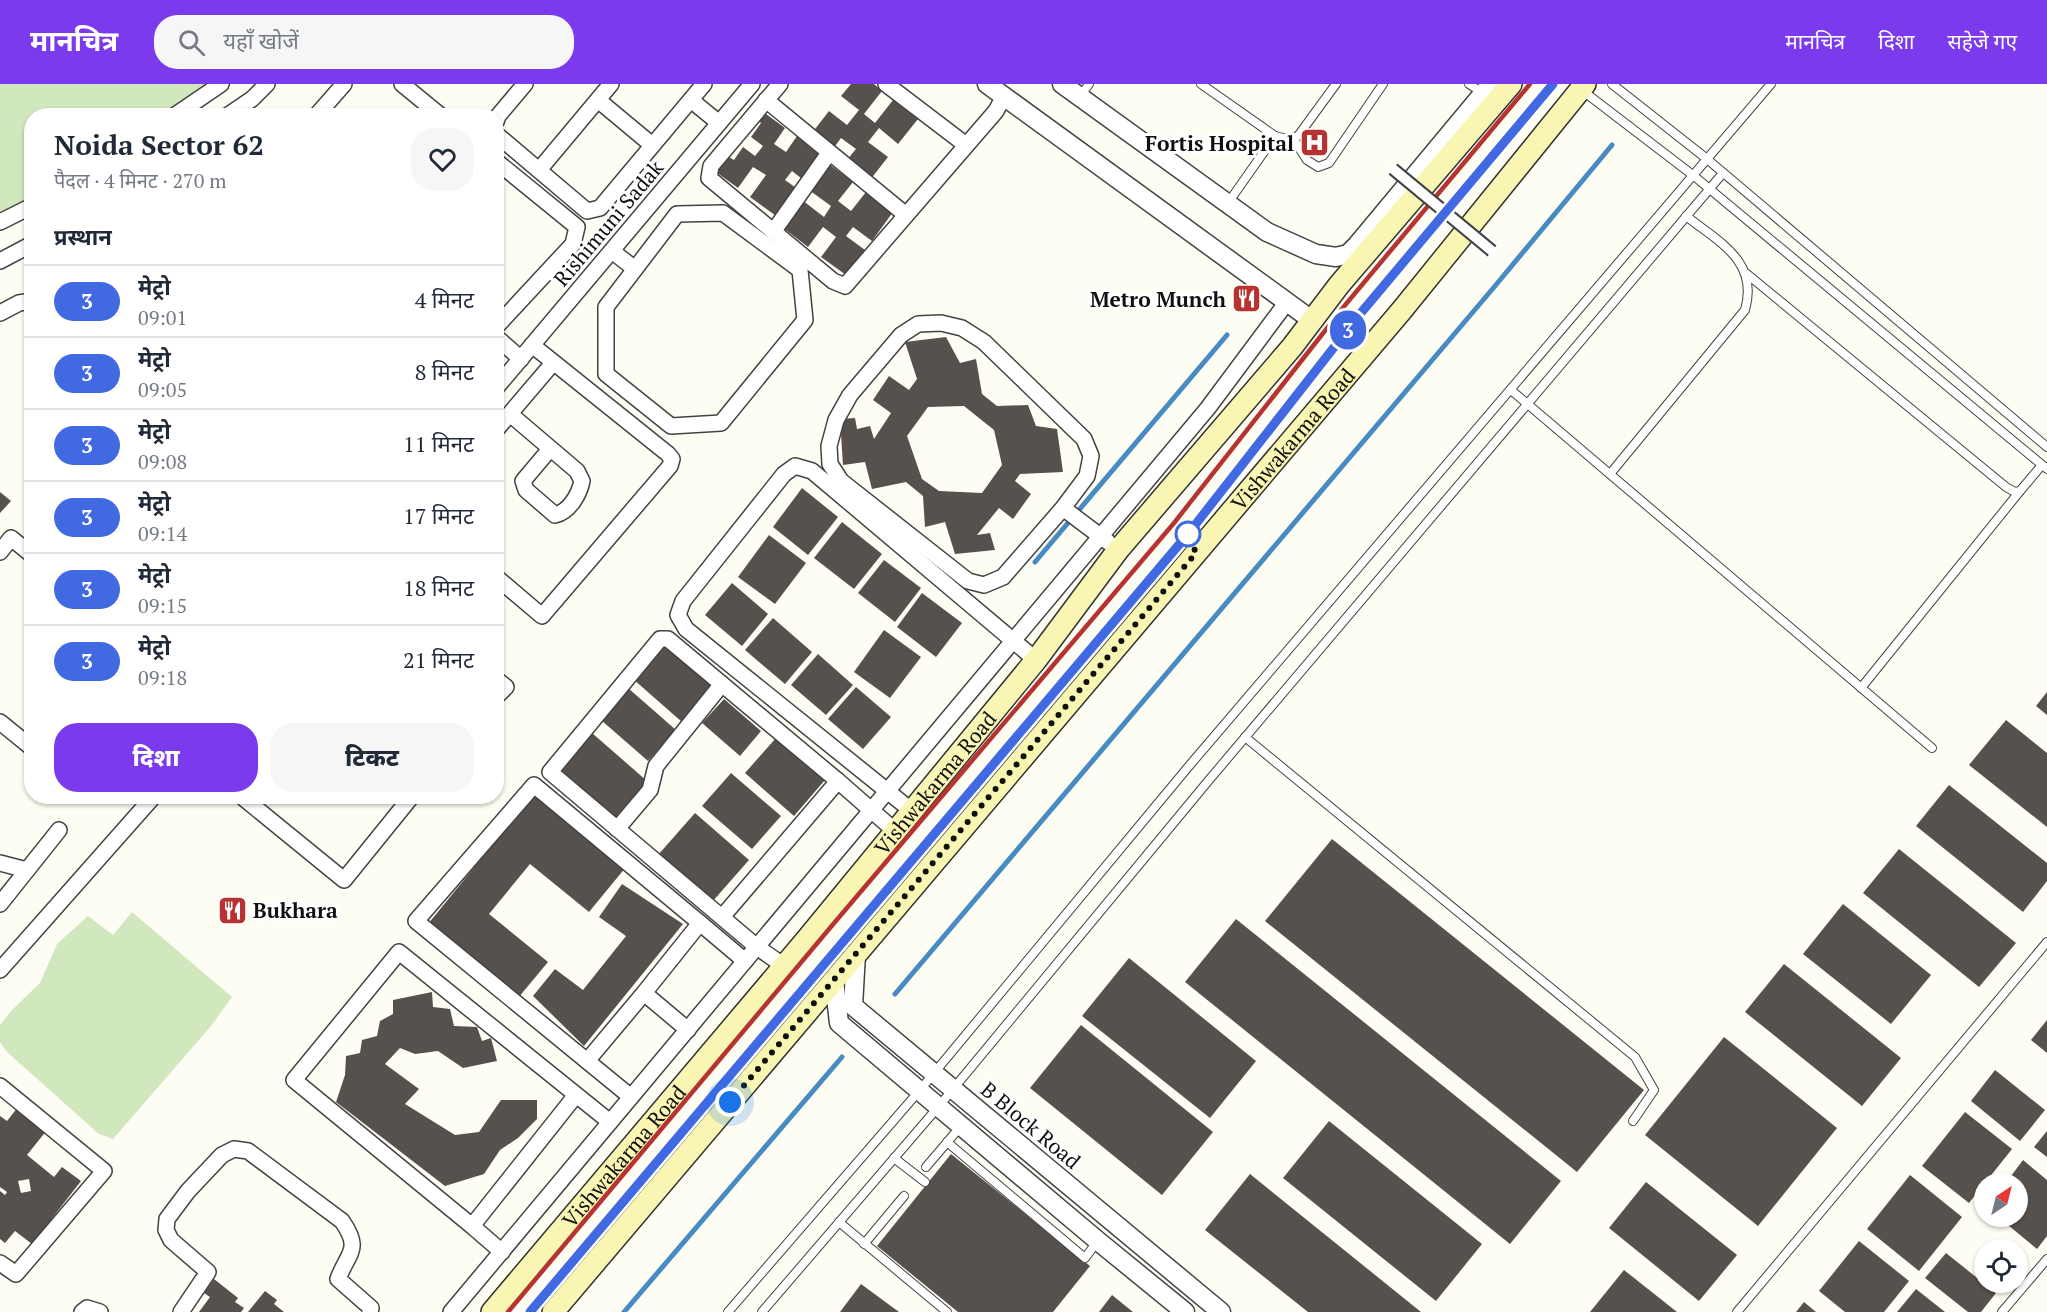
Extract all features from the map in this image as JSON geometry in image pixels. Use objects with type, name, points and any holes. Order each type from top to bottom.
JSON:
[{"type":"main road","name":"Vishwakarma Road","points":[[492,1312],[784,966],[1036,660],[1118,550],[1313,321],[1485,91],[1511,84]]},
{"type":"main road","name":"Vishwakarma Road","points":[[553,1312],[1414,295],[1583,87]]},
{"type":"street","points":[[186,108],[221,84]]},
{"type":"street","points":[[239,108],[267,84]]},
{"type":"street","points":[[323,108],[344,84]]},
{"type":"street","points":[[402,84],[431,108]]},
{"type":"street","points":[[504,109],[525,84]]},
{"type":"street","points":[[539,170],[611,84]]},
{"type":"street","points":[[504,141],[587,211],[600,208],[704,84]]},
{"type":"street","name":"Rishimuni Sadak","points":[[504,375],[521,359],[752,84]]},
{"type":"street","points":[[780,84],[711,166],[709,178],[833,281],[845,286],[996,111],[1004,96]]},
{"type":"street","points":[[886,84],[966,145]]},
{"type":"street","points":[[987,84],[1313,321]]},
{"type":"street","points":[[1062,84],[1085,90],[1267,232],[1316,254],[1336,257],[1348,254],[1363,239],[1485,91]]},
{"type":"street","points":[[598,100],[652,145]]},
{"type":"street","points":[[691,100],[719,123]]},
{"type":"street","points":[[766,100],[906,215]]},
{"type":"street","points":[[773,232],[829,153]]},
{"type":"street","points":[[504,168],[577,228],[573,244],[504,318]]},
{"type":"street","points":[[1393,169],[1492,251]]},
{"type":"street","points":[[0,222],[24,210]]},
{"type":"street","points":[[723,213],[800,270],[805,320],[721,423],[671,426],[606,374],[606,307],[653,245],[677,214],[723,213]]},
{"type":"street","points":[[631,228],[653,245]]},
{"type":"street","points":[[0,261],[24,248]]},
{"type":"street","points":[[612,251],[635,269]]},
{"type":"street","points":[[0,313],[24,302]]},
{"type":"street","points":[[451,1312],[1208,408],[1287,302]]},
{"type":"street","points":[[941,323],[962,328],[984,342],[1083,439],[1091,456],[1088,476],[1063,508],[1003,577],[984,585],[968,581],[841,481],[830,464],[829,446],[836,420],[850,395],[901,335],[918,324],[941,323]]},
{"type":"street","points":[[504,344],[521,359]]},
{"type":"street","points":[[504,584],[542,616],[622,525],[670,466],[672,459],[532,345]]},
{"type":"street","points":[[504,421],[553,363]]},
{"type":"street","points":[[510,414],[550,449]]},
{"type":"street","points":[[912,810],[686,629],[678,615],[683,601],[784,474],[795,466],[812,471],[1036,660]]},
{"type":"street","points":[[1063,508],[1118,550]]},
{"type":"street","points":[[0,552],[11,538],[24,549]]},
{"type":"street","points":[[784,966],[757,947],[550,772],[660,639],[668,639],[895,831]]},
{"type":"street","points":[[617,829],[650,790],[656,766],[722,684]]},
{"type":"street","points":[[0,722],[24,742]]},
{"type":"street","points":[[722,917],[838,781]]},
{"type":"street","points":[[631,1097],[416,921],[534,786],[745,961]]},
{"type":"street","points":[[3,962],[147,804]]},
{"type":"street","points":[[251,804],[344,880],[406,804]]},
{"type":"street","points":[[0,904],[59,830]]},
{"type":"street","points":[[0,863],[27,870]]},
{"type":"street","points":[[587,1061],[700,923]]},
{"type":"street","points":[[502,1252],[294,1080],[399,952],[610,1122]]},
{"type":"street","name":"B Block Road","points":[[856,954],[853,1006],[1221,1312]]},
{"type":"street","points":[[834,980],[839,1023],[1098,1242],[1185,1312]]},
{"type":"street","points":[[644,993],[688,1029]]},
{"type":"street","points":[[0,1086],[104,1171],[16,1274],[0,1263]]},
{"type":"street","points":[[472,1226],[576,1095]]},
{"type":"street","points":[[181,1312],[208,1272],[171,1240],[166,1230],[166,1219],[188,1191],[222,1155],[234,1149],[248,1151],[342,1221],[352,1236],[352,1252],[338,1279],[371,1308],[370,1312]]},
{"type":"street","points":[[82,1312],[87,1308],[99,1312]]},
{"type":"lane","points":[[1201,84],[1275,136],[1287,139],[1298,135],[1336,84]]},
{"type":"lane","points":[[1293,138],[1312,164],[1318,167],[1325,166],[1383,84]]},
{"type":"lane","points":[[1612,84],[1723,172],[2047,447]]},
{"type":"lane","points":[[728,1312],[920,1090],[1189,766],[1771,84]]},
{"type":"lane","points":[[1583,87],[2045,467],[2020,491],[1861,688]]},
{"type":"lane","points":[[1228,203],[1275,136]]},
{"type":"lane","points":[[762,1312],[939,1106],[1245,737],[1723,172]]},
{"type":"lane","points":[[1686,216],[1736,255],[1747,274],[2006,487],[2015,492],[2020,491]]},
{"type":"lane","points":[[1610,474],[1745,310],[1749,296],[1747,274]]},
{"type":"lane","points":[[1511,390],[1932,748]]},
{"type":"lane","points":[[1245,737],[1635,1057],[1654,1090],[1633,1121]]},
{"type":"lane","points":[[1737,1312],[2047,942]]},
{"type":"lane","points":[[926,1167],[962,1125]]},
{"type":"lane","points":[[947,1142],[1085,1257],[1098,1242]]},
{"type":"lane","points":[[894,1158],[925,1182]]},
{"type":"lane","points":[[864,1244],[904,1196]]},
{"type":"lane","points":[[839,1222],[947,1312]]},
{"type":"lane","points":[[2002,1312],[2047,1259]]},
{"type":"green space","points":[[0,84],[218,84],[184,108],[24,108],[24,206],[0,219]]},
{"type":"green space","points":[[132,912],[232,997],[211,1026],[113,1139],[99,1134],[7,1052],[0,1042],[0,1025],[40,983],[57,944],[88,916],[113,935]]},
{"type":"building","points":[[851,84],[874,84],[882,91],[864,114],[875,123],[893,100],[918,119],[898,144],[879,128],[868,142],[888,157],[870,180],[846,161],[856,149],[841,138],[833,149],[812,133],[829,111],[847,125],[859,110],[841,96]]},
{"type":"building","points":[[762,111],[785,128],[774,144],[786,152],[797,136],[824,156],[806,182],[792,171],[785,180],[799,190],[779,218],[750,197],[766,175],[753,167],[738,188],[716,172],[727,156],[734,160],[743,147],[755,156],[763,146],[751,137],[761,123],[757,119]]},
{"type":"building","points":[[829,164],[853,182],[838,201],[851,211],[866,192],[893,212],[872,241],[853,227],[846,236],[865,250],[846,275],[821,257],[836,237],[823,227],[808,247],[782,227],[802,200],[824,217],[831,206],[809,190]]},
{"type":"building","points":[[946,337],[960,363],[976,359],[982,394],[997,406],[1028,405],[1036,426],[1057,429],[1063,472],[1020,474],[1015,481],[1031,494],[1013,519],[999,508],[977,535],[990,533],[995,550],[955,554],[945,522],[925,527],[923,496],[906,482],[872,489],[865,462],[843,465],[840,419],[855,418],[857,429],[870,426],[874,439],[891,413],[873,400],[889,376],[909,390],[917,379],[905,342]],"holes":[[[964,406],[994,430],[1002,465],[982,493],[939,491],[922,479],[907,436],[928,407]]]},
{"type":"building","points":[[802,488],[838,517],[808,555],[773,527]]},
{"type":"building","points":[[0,492],[11,501],[0,513]]},
{"type":"building","points":[[842,522],[882,554],[854,589],[814,558]]},
{"type":"building","points":[[769,535],[806,563],[775,604],[738,577]]},
{"type":"building","points":[[884,560],[921,588],[895,622],[858,593]]},
{"type":"building","points":[[732,583],[768,614],[742,646],[705,615]]},
{"type":"building","points":[[922,593],[962,623],[936,657],[897,627]]},
{"type":"building","points":[[773,618],[812,652],[785,684],[745,650]]},
{"type":"building","points":[[884,630],[921,657],[890,698],[854,672]]},
{"type":"building","points":[[663,644],[713,687],[682,722],[633,679]]},
{"type":"building","points":[[818,654],[853,685],[826,715],[791,685]]},
{"type":"building","points":[[856,687],[891,717],[863,749],[828,719]]},
{"type":"building","points":[[628,688],[676,730],[648,761],[601,720]]},
{"type":"building","points":[[2047,692],[2047,715],[2036,706]]},
{"type":"building","points":[[724,699],[761,731],[740,756],[702,723]]},
{"type":"building","points":[[2006,720],[2047,753],[2047,827],[1969,765]]},
{"type":"building","points":[[592,733],[647,781],[614,819],[559,771]]},
{"type":"building","points":[[776,738],[825,780],[794,816],[745,773]]},
{"type":"building","points":[[731,773],[781,816],[752,849],[702,806]]},
{"type":"building","points":[[1949,785],[2047,863],[2047,881],[2023,912],[1916,826]]},
{"type":"building","points":[[535,793],[626,867],[589,912],[530,864],[489,914],[548,962],[518,998],[428,924]]},
{"type":"building","points":[[695,813],[749,860],[712,902],[658,855]]},
{"type":"building","points":[[1332,839],[1644,1090],[1577,1172],[1265,921]]},
{"type":"building","points":[[1899,849],[2016,943],[1979,987],[1863,893]]},
{"type":"building","points":[[622,884],[683,924],[584,1046],[533,996],[555,969],[583,990],[626,936],[599,917]]},
{"type":"building","points":[[1843,904],[1931,975],[1891,1024],[1803,954]]},
{"type":"building","points":[[1236,919],[1561,1181],[1510,1244],[1185,982]]},
{"type":"building","points":[[1129,958],[1256,1061],[1210,1118],[1082,1016]]},
{"type":"building","points":[[1784,964],[1901,1058],[1862,1106],[1745,1012]]},
{"type":"building","points":[[432,992],[433,1007],[450,1009],[454,1026],[477,1027],[482,1041],[491,1038],[497,1061],[463,1068],[438,1051],[415,1054],[400,1048],[385,1064],[419,1089],[405,1104],[455,1135],[479,1132],[501,1100],[537,1100],[537,1119],[518,1138],[500,1150],[484,1174],[445,1186],[336,1102],[345,1075],[346,1056],[360,1053],[362,1040],[377,1036],[380,1021],[393,1014],[393,1000]]},
{"type":"building","points":[[2047,1020],[2047,1053],[2031,1040]]},
{"type":"building","points":[[1081,1025],[1213,1132],[1162,1195],[1030,1088]]},
{"type":"building","points":[[1724,1037],[1837,1128],[1758,1226],[1645,1135]]},
{"type":"building","points":[[1995,1070],[2045,1110],[2020,1141],[1971,1101]]},
{"type":"building","points":[[18,1107],[47,1130],[27,1155],[54,1177],[62,1167],[81,1181],[32,1244],[15,1231],[5,1243],[0,1239],[0,1191],[5,1195],[7,1192],[0,1187],[0,1116],[7,1121]],"holes":[[[29,1179],[31,1191],[21,1193],[18,1181]]]},
{"type":"building","points":[[1965,1112],[2012,1149],[1993,1173],[1974,1173],[1974,1197],[1969,1203],[1922,1166]]},
{"type":"building","points":[[1329,1121],[1482,1244],[1436,1301],[1283,1178]]},
{"type":"building","points":[[2047,1131],[2047,1157],[2034,1147]]},
{"type":"building","points":[[951,1154],[1090,1266],[1053,1312],[958,1312],[877,1246]]},
{"type":"building","points":[[2023,1160],[2047,1180],[2047,1236],[2037,1249],[2028,1239],[2010,1227],[2028,1227],[2028,1173],[2013,1173]]},
{"type":"building","points":[[1250,1174],[1421,1312],[1308,1312],[1205,1230]]},
{"type":"building","points":[[1910,1175],[1962,1217],[1919,1271],[1867,1229]]},
{"type":"building","points":[[1646,1182],[1737,1255],[1699,1301],[1609,1228]]},
{"type":"building","points":[[1859,1241],[1909,1281],[1884,1312],[1845,1312],[1819,1291]]},
{"type":"building","points":[[1946,1253],[1974,1275],[1974,1293],[1996,1293],[1981,1312],[1968,1312],[1925,1278]]},
{"type":"building","points":[[1624,1270],[1677,1312],[1590,1312]]},
{"type":"building","points":[[214,1279],[238,1298],[235,1302],[244,1308],[241,1312],[199,1312],[210,1297],[204,1293]]},
{"type":"building","points":[[861,1284],[899,1312],[840,1312]]},
{"type":"building","points":[[1916,1289],[1945,1312],[1897,1312]]},
{"type":"building","points":[[265,1291],[277,1300],[274,1304],[284,1312],[248,1312]]},
{"type":"building","points":[[1112,1295],[1133,1312],[1099,1312]]},
{"type":"building","points":[[1804,1302],[1816,1312],[1796,1312]]},
{"type":"waterway","points":[[895,994],[1612,145]]},
{"type":"waterway","points":[[1035,562],[1227,335]]},
{"type":"waterway","points":[[624,1312],[842,1057]]},
{"type":"railway","points":[[508,1312],[1174,523],[1346,304],[1530,84]]},
{"type":"railway","points":[[530,1312],[1188,534],[1361,314],[1553,84]]},
{"type":"metro line","name":"3","points":[[530,1312],[1188,534],[1360,314],[1553,84]]},
{"type":"place","name":"Fortis Hospital","points":[[1315,143]]},
{"type":"place","name":"Metro Munch","points":[[1247,299]]},
{"type":"place","name":"Bukhara","points":[[232,910]]},
{"type":"route","points":[[730,1102],[1196,553],[1188,534]]}]
